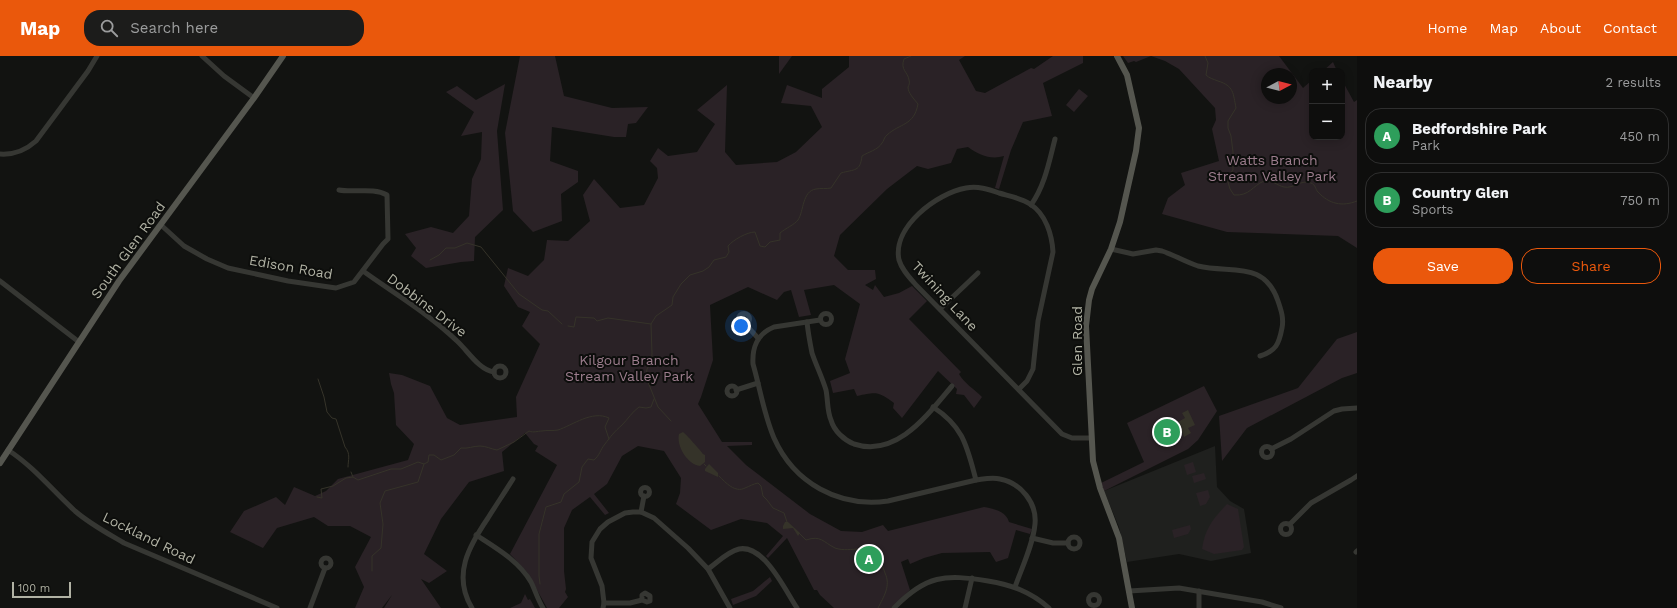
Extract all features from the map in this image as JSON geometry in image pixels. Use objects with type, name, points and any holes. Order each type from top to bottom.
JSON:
[{"type":"main road","name":"South Glen Road","points":[[0,463],[119,281],[254,98],[283,56]]},
{"type":"main road","name":"Glen Road","points":[[1117,56],[1127,75],[1139,128],[1136,151],[1122,215],[1111,249],[1092,289],[1087,311],[1086,329],[1091,438],[1096,476],[1119,538],[1132,608]]},
{"type":"street","points":[[0,154],[16,153],[30,147],[36,141],[88,71],[97,56]]},
{"type":"street","points":[[202,56],[224,76],[254,98]]},
{"type":"street","points":[[1031,205],[1039,194],[1043,183],[1055,139]]},
{"type":"street","name":"Twining Lane","points":[[1019,389],[1027,381],[1033,369],[1038,321],[1052,252],[1052,242],[1048,227],[1042,217],[1031,205],[1017,198],[980,187],[965,188],[950,193],[933,202],[911,222],[901,238],[899,246],[898,252],[901,266],[905,273],[1062,434],[1072,438],[1091,438]]},
{"type":"street","name":"Edison Road","points":[[161,225],[184,246],[207,259],[228,268],[288,281],[336,288],[354,282],[388,239],[387,197],[384,193],[374,190],[349,192],[339,190]]},
{"type":"street","points":[[1111,249],[1133,254],[1156,250],[1162,251],[1199,266],[1251,272],[1267,282],[1277,297],[1282,312],[1282,327],[1279,341],[1274,350],[1260,356]]},
{"type":"street","name":"Dobbins Drive","points":[[363,271],[408,302],[457,341],[488,371],[494,372]]},
{"type":"street","points":[[940,309],[978,272]]},
{"type":"street","points":[[0,281],[79,342]]},
{"type":"street","points":[[820,320],[774,327],[767,330],[758,338],[752,353],[758,384],[771,429],[783,453],[804,478],[823,491],[848,501],[874,503],[987,478],[1006,480],[1020,488],[1026,494],[1035,517],[1032,538],[1015,586]]},
{"type":"street","points":[[806,322],[812,353],[826,390],[831,421],[836,431],[844,439],[860,446],[872,447],[890,443],[913,428],[952,386]]},
{"type":"street","points":[[746,325],[758,338]]},
{"type":"street","points":[[736,390],[758,384]]},
{"type":"street","points":[[933,407],[949,420],[963,437],[967,446],[976,480]]},
{"type":"street","points":[[1272,449],[1291,439],[1334,411],[1357,408]]},
{"type":"street","name":"Lockland Road","points":[[8,450],[33,469],[76,512],[103,531],[124,543],[277,608]]},
{"type":"street","points":[[1290,524],[1311,502],[1357,476]]},
{"type":"street","points":[[472,608],[465,592],[463,569],[465,558],[476,535],[513,479]]},
{"type":"street","points":[[641,512],[644,496]]},
{"type":"street","points":[[642,600],[630,603],[603,605],[602,586],[591,558],[592,542],[600,529],[615,517],[625,513],[641,512],[654,518],[708,569],[730,608]]},
{"type":"street","points":[[476,535],[519,566],[531,582],[542,608]]},
{"type":"street","points":[[1032,538],[1053,543],[1068,543]]},
{"type":"street","points":[[708,569],[728,553],[739,549],[752,550],[768,563],[796,608]]},
{"type":"street","points":[[310,608],[325,568]]},
{"type":"street","points":[[894,608],[913,590],[932,581],[958,576],[1015,586],[1039,599],[1049,608]]},
{"type":"street","points":[[965,608],[972,578]]},
{"type":"street","points":[[1129,591],[1166,588],[1199,591],[1262,602],[1281,608]]},
{"type":"street","points":[[1199,591],[1199,608]]},
{"type":"shaded area","points":[[1188,410],[1195,425],[1188,428],[1191,433],[1184,437],[1178,422],[1185,418],[1182,413]]},
{"type":"shaded area","points":[[683,432],[705,455],[705,462],[700,466],[687,459],[681,449],[679,444],[679,434]]},
{"type":"shaded area","points":[[1215,446],[1217,487],[1230,501],[1244,509],[1251,553],[1211,561],[1179,554],[1127,562],[1119,527],[1104,491]]},
{"type":"shaded area","points":[[709,464],[718,473],[718,477],[705,471]]},
{"type":"shaded area","points":[[785,522],[788,522],[800,533],[798,536],[793,528],[783,529]]},
{"type":"green space","points":[[520,56],[555,56],[564,96],[612,108],[648,107],[636,123],[628,124],[626,137],[614,137],[552,127],[550,161],[578,171],[578,182],[561,194],[562,221],[533,232],[513,211],[505,133]]},
{"type":"green space","points":[[779,56],[792,56],[779,74]]},
{"type":"green space","name":"Kilgour Branch Stream Valley Park","points":[[849,56],[965,56],[959,60],[976,91],[985,93],[1031,68],[1034,69],[1053,56],[1083,56],[1083,63],[1043,83],[1052,116],[1023,122],[1011,150],[999,189],[995,188],[1004,156],[985,156],[968,147],[957,149],[951,163],[928,169],[917,166],[887,189],[840,235],[834,256],[848,270],[875,270],[876,279],[865,285],[873,290],[875,285],[884,297],[899,293],[912,286],[927,301],[909,319],[961,372],[959,374],[964,380],[982,397],[974,408],[964,395],[956,394],[957,389],[938,371],[902,418],[893,408],[894,403],[880,394],[873,393],[857,396],[854,389],[833,393],[830,381],[850,373],[845,359],[860,304],[834,285],[804,290],[811,315],[799,317],[791,290],[784,292],[777,300],[748,287],[710,305],[713,360],[698,404],[722,442],[752,442],[752,445],[727,446],[746,465],[810,514],[841,531],[862,532],[883,525],[888,531],[984,507],[1002,513],[1009,522],[1032,529],[1030,534],[1016,530],[1008,558],[996,562],[990,552],[942,553],[910,564],[908,559],[901,562],[910,590],[891,608],[834,608],[820,595],[817,590],[814,590],[787,538],[768,558],[766,556],[783,536],[767,523],[741,519],[711,530],[676,504],[680,493],[681,478],[664,451],[638,446],[622,456],[607,484],[594,494],[609,513],[605,515],[590,497],[572,510],[564,528],[565,592],[568,597],[559,608],[547,608],[527,572],[510,554],[557,465],[535,451],[538,446],[534,444],[525,433],[502,452],[504,471],[469,482],[441,519],[424,554],[447,571],[429,583],[421,579],[441,608],[384,608],[392,595],[382,608],[355,608],[364,587],[355,567],[371,537],[350,526],[328,526],[314,517],[277,528],[263,548],[230,532],[244,511],[276,497],[285,505],[294,487],[315,496],[326,491],[338,479],[408,460],[414,444],[396,425],[394,393],[389,373],[402,375],[430,386],[447,418],[460,425],[517,417],[516,397],[540,344],[522,326],[530,312],[518,307],[504,286],[508,268],[528,276],[544,260],[547,240],[568,241],[590,221],[583,195],[594,179],[620,208],[644,205],[658,178],[657,168],[650,161],[658,148],[668,156],[697,152],[715,124],[697,110],[727,85],[725,152],[736,165],[777,162],[796,152],[822,127],[811,106],[781,103],[787,85],[822,98],[822,89],[849,67]]},
{"type":"green space","points":[[1123,56],[1151,56],[1136,62],[1134,61],[1128,63]]},
{"type":"green space","name":"Watts Branch Stream Valley Park","points":[[1151,56],[1279,56],[1288,68],[1261,68],[1261,104],[1297,104],[1297,80],[1303,88],[1309,83],[1309,140],[1345,140],[1345,86],[1354,102],[1357,100],[1357,248],[1338,236],[1227,232],[1162,214],[1168,198],[1185,185],[1181,173],[1219,161],[1212,129],[1216,120],[1215,108],[1179,69],[1165,61]]},
{"type":"green space","points":[[1333,62],[1336,68],[1326,68]]},
{"type":"green space","points":[[505,84],[497,131],[503,210],[475,237],[474,261],[426,268],[411,256],[416,248],[405,234],[431,227],[453,233],[469,216],[472,179],[481,159],[482,132],[461,136],[474,112],[446,92],[457,86],[476,100]]},
{"type":"green space","points":[[1079,89],[1088,96],[1074,112],[1066,105]]},
{"type":"green space","points":[[1357,332],[1357,373],[1342,378],[1247,428],[1222,461],[1219,416],[1298,388],[1337,339]]},
{"type":"green space","points":[[1204,386],[1217,411],[1198,440],[1188,449],[1104,491],[1101,483],[1144,462],[1127,423]]},
{"type":"green space","points":[[1193,462],[1196,472],[1187,475],[1184,465]]},
{"type":"green space","points":[[1204,473],[1206,479],[1194,483],[1192,476]]},
{"type":"green space","points":[[1208,490],[1210,497],[1206,504],[1200,506],[1196,493]]},
{"type":"green space","points":[[1227,504],[1238,509],[1244,547],[1242,550],[1214,554],[1202,549],[1203,542],[1210,524]]},
{"type":"green space","points":[[1190,525],[1191,529],[1188,534],[1174,538],[1172,530]]},
{"type":"green space","points":[[770,577],[772,581],[756,596],[733,605],[731,599],[753,591]]},
{"type":"green space","points":[[525,594],[535,608],[510,608],[521,603]]},
{"type":"waterway","points":[[671,421],[658,407],[646,377],[652,354],[651,324],[656,316],[672,305],[673,297],[681,284],[690,275],[703,271],[709,267],[714,260],[726,257],[729,252],[728,246],[737,239],[748,233],[755,232],[760,246],[765,247],[770,242],[780,240],[780,233],[798,220],[808,193],[816,189],[831,188],[841,173],[856,169],[860,165],[862,156],[873,151],[883,142],[886,136],[910,120],[916,111],[918,104],[909,91],[909,81],[903,63],[904,59],[911,56]]},
{"type":"waterway","points":[[1205,56],[1208,63],[1206,75],[1227,85],[1232,91],[1234,98],[1236,108],[1228,121],[1233,152],[1233,170],[1229,175],[1228,182],[1234,195],[1244,194],[1264,181],[1269,181],[1288,187],[1307,182],[1313,184],[1317,191],[1331,202],[1346,204],[1357,201]]},
{"type":"waterway","points":[[430,260],[439,255],[446,248],[455,248],[467,243],[481,247],[519,294],[542,310],[548,311],[562,324]]},
{"type":"waterway","points":[[568,326],[574,327],[576,317],[594,318],[597,321],[608,318],[651,324]]},
{"type":"waterway","points":[[318,379],[327,412],[332,418],[336,419],[348,452],[348,467]]},
{"type":"waterway","points":[[540,584],[539,534],[546,507],[561,502],[564,494],[579,482],[582,467],[588,459],[594,460],[611,436],[634,411],[639,407],[651,407],[654,399]]},
{"type":"waterway","points":[[317,497],[322,498],[321,489],[333,486],[346,478],[353,477],[358,480],[391,469],[401,469],[418,462],[424,464],[428,462],[429,455],[434,455],[441,460],[454,455],[461,448],[484,446],[497,450],[514,442],[529,431],[558,430],[589,417],[603,416],[609,418],[605,427],[609,439]]},
{"type":"waterway","points":[[372,571],[372,556],[381,548],[383,524],[380,503],[385,491],[418,482],[424,464]]},
{"type":"waterway","points":[[351,472],[353,477]]},
{"type":"waterway","points":[[719,476],[725,482],[738,489],[758,483],[761,486],[763,496],[773,508],[784,513],[787,522]]},
{"type":"waterway","points":[[799,533],[806,540],[815,538],[819,539],[838,549],[860,549],[866,556],[878,552],[887,578],[886,591],[878,608]]},
{"type":"place","name":"Country Glen","points":[[1167,432]]},
{"type":"place","name":"Bedfordshire Park","points":[[869,559]]}]
